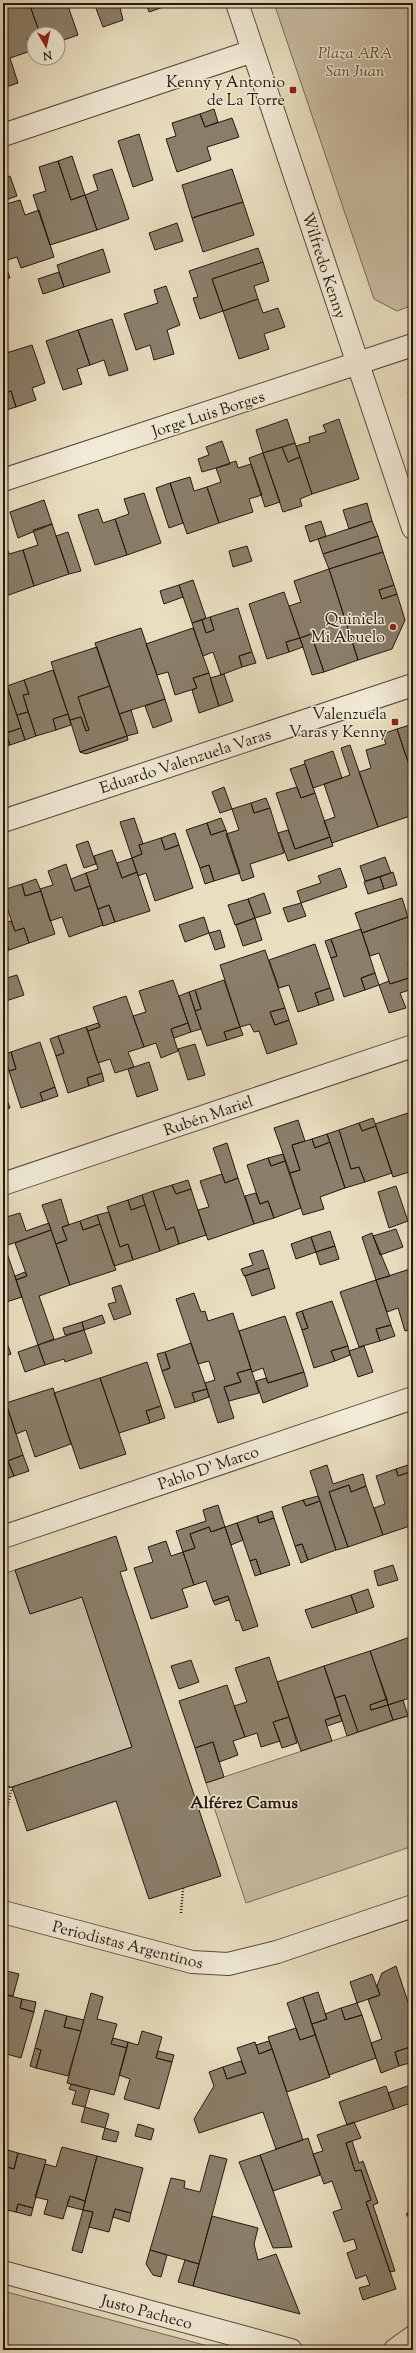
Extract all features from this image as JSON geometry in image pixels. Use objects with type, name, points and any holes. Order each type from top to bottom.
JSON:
[{"type":"street","name":"Wilfredo Kenny","points":[[237,3],[413,528]]},
{"type":"street","points":[[3,135],[253,51]]},
{"type":"street","name":"Jorge Luis Borges","points":[[3,480],[413,345]]},
{"type":"street","name":"Eduardo Valenzuela Varas","points":[[3,821],[413,686]]},
{"type":"street","name":"Rubén Mariel","points":[[3,1184],[413,1046]]},
{"type":"street","name":"Pablo D' Marco","points":[[3,1537],[413,1398]]},
{"type":"street","name":"Periodistas Argentinos","points":[[3,1912],[192,1962],[228,1964],[277,1952],[413,1906]]},
{"type":"street","name":"Justo Pacheco","points":[[3,2272],[291,2350]]},
{"type":"street","points":[[396,2350],[413,2337]]},
{"type":"path","points":[[3,1787],[12,1787],[3,1827]]},
{"type":"path","points":[[181,1913],[183,1888]]},
{"type":"green space","name":"Plaza ARA San Juan","points":[[274,3],[413,3],[413,305],[397,311],[374,299]]},
{"type":"green space","points":[[15,1570],[30,1614],[82,1597],[132,1747],[12,1787],[3,1787],[3,1574]]},
{"type":"green space","points":[[413,1714],[413,1846],[246,1903],[206,1783]]},
{"type":"green space","points":[[3,2291],[223,2350],[3,2350]]},
{"type":"building","points":[[9,3],[29,3],[37,26],[26,26],[26,53],[10,58],[18,83],[6,87],[3,79],[3,5]]},
{"type":"building","points":[[29,3],[67,3],[78,35],[66,39],[66,26],[37,26]]},
{"type":"building","points":[[94,3],[133,4],[120,8],[123,20],[103,27]]},
{"type":"building","points":[[146,3],[175,3],[149,12]]},
{"type":"building","points":[[214,109],[218,122],[205,127],[200,114]]},
{"type":"building","points":[[200,114],[205,127],[232,118],[239,137],[207,147],[211,160],[177,172],[166,139],[176,136],[172,123]]},
{"type":"building","points":[[139,134],[153,180],[133,187],[118,141]]},
{"type":"building","points":[[72,156],[85,195],[71,200],[58,161]]},
{"type":"building","points":[[58,161],[71,200],[85,195],[97,230],[50,245],[33,195],[46,191],[39,167]]},
{"type":"building","points":[[112,169],[129,219],[97,230],[85,195],[98,190],[93,175]]},
{"type":"building","points":[[232,169],[243,202],[192,218],[182,185]]},
{"type":"building","points":[[10,176],[17,196],[3,201],[3,179]]},
{"type":"building","points":[[20,200],[25,215],[39,210],[54,257],[21,268],[17,257],[4,261],[3,258],[3,205]]},
{"type":"building","points":[[243,202],[254,235],[203,252],[192,218]]},
{"type":"building","points":[[177,223],[183,241],[155,250],[149,233]]},
{"type":"building","points":[[258,248],[263,262],[212,279],[223,311],[200,319],[193,298],[198,297],[189,271]]},
{"type":"building","points":[[103,249],[110,272],[64,287],[57,265]]},
{"type":"building","points":[[3,258],[10,278],[3,280]]},
{"type":"building","points":[[263,262],[269,281],[254,286],[258,299],[223,311],[212,279]]},
{"type":"building","points":[[59,272],[64,287],[43,294],[38,279]]},
{"type":"building","points":[[166,286],[180,325],[167,330],[174,354],[154,360],[150,345],[136,350],[124,314],[158,303],[154,290]]},
{"type":"building","points":[[258,299],[263,313],[278,308],[285,327],[264,334],[269,349],[239,359],[223,311]]},
{"type":"building","points":[[112,319],[128,370],[109,376],[104,360],[90,365],[78,330]]},
{"type":"building","points":[[78,330],[90,365],[77,369],[82,384],[63,390],[46,341]]},
{"type":"building","points":[[32,345],[45,383],[32,388],[36,400],[16,407],[11,391],[3,394],[3,354]]},
{"type":"building","points":[[413,383],[413,407],[408,392]]},
{"type":"building","points":[[11,391],[16,407],[3,411],[3,394]]},
{"type":"building","points":[[287,419],[295,443],[263,453],[256,430]]},
{"type":"building","points":[[339,419],[359,479],[312,494],[296,446],[310,442],[309,437],[326,432],[323,425]]},
{"type":"building","points":[[222,441],[230,464],[202,472],[198,459],[209,455],[206,447]]},
{"type":"building","points":[[295,443],[300,457],[288,462],[282,447]]},
{"type":"building","points":[[282,447],[288,462],[300,457],[312,494],[300,499],[302,506],[283,512],[263,453]]},
{"type":"building","points":[[263,453],[280,502],[265,507],[249,458]]},
{"type":"building","points":[[236,461],[238,468],[251,464],[262,495],[249,499],[253,512],[219,523],[207,487],[221,482],[216,468]]},
{"type":"building","points":[[190,477],[194,491],[207,487],[219,523],[187,534],[170,483]]},
{"type":"building","points":[[170,483],[183,523],[169,528],[156,488]]},
{"type":"building","points":[[144,493],[161,543],[127,555],[115,519],[129,514],[124,499]]},
{"type":"building","points":[[44,500],[52,524],[18,538],[10,512]]},
{"type":"building","points":[[367,503],[372,521],[349,529],[343,510]]},
{"type":"building","points":[[98,509],[103,523],[115,519],[127,555],[95,565],[78,515]]},
{"type":"building","points":[[321,521],[326,536],[310,542],[305,526]]},
{"type":"building","points":[[372,521],[378,536],[323,554],[318,539]]},
{"type":"building","points":[[52,524],[69,574],[34,586],[23,550],[38,545],[33,530]]},
{"type":"building","points":[[68,532],[81,571],[69,574],[56,536]]},
{"type":"building","points":[[378,536],[383,552],[329,569],[323,554]]},
{"type":"building","points":[[4,539],[9,554],[23,550],[34,586],[3,597]]},
{"type":"building","points":[[247,546],[252,561],[233,567],[229,551]]},
{"type":"building","points":[[383,552],[394,585],[379,590],[382,599],[397,594],[405,620],[392,649],[358,660],[329,569]]},
{"type":"building","points":[[329,569],[358,660],[324,672],[311,634],[300,638],[289,606],[301,602],[294,581]]},
{"type":"building","points":[[193,580],[206,618],[192,623],[179,585]]},
{"type":"building","points":[[179,585],[183,597],[164,604],[160,591]]},
{"type":"building","points":[[394,585],[397,594],[382,599],[379,590]]},
{"type":"building","points":[[284,592],[300,638],[286,642],[289,652],[267,659],[249,604]]},
{"type":"building","points":[[238,608],[252,652],[239,656],[242,667],[221,675],[213,652],[203,656],[192,623],[202,620],[206,633],[214,630],[210,617]]},
{"type":"building","points":[[210,617],[214,630],[206,633],[202,620]]},
{"type":"building","points":[[141,628],[165,699],[119,714],[95,643]]},
{"type":"building","points":[[193,628],[209,673],[193,678],[197,688],[175,695],[168,672],[157,675],[146,644]]},
{"type":"building","points":[[311,634],[324,672],[312,675],[300,638]]},
{"type":"building","points":[[300,638],[303,647],[289,652],[286,642]]},
{"type":"building","points":[[97,647],[110,686],[78,697],[89,730],[86,731],[81,717],[70,720],[51,662]]},
{"type":"building","points":[[252,652],[256,663],[242,667],[239,656]]},
{"type":"building","points":[[53,670],[68,714],[53,719],[56,730],[36,736],[23,695],[29,694],[24,680]]},
{"type":"building","points":[[209,673],[219,706],[199,713],[192,690],[197,688],[193,678]]},
{"type":"building","points":[[224,674],[233,701],[219,706],[210,678]]},
{"type":"building","points":[[24,680],[29,694],[23,695],[28,712],[17,715],[7,686]]},
{"type":"building","points":[[7,686],[21,728],[6,733],[10,745],[3,747],[3,687]]},
{"type":"building","points":[[110,686],[127,736],[80,752],[70,720],[81,717],[86,731],[89,730],[78,697]]},
{"type":"building","points":[[165,699],[172,721],[153,728],[145,706]]},
{"type":"building","points":[[131,710],[138,733],[127,736],[119,714]]},
{"type":"building","points":[[28,712],[36,736],[25,740],[17,715]]},
{"type":"building","points":[[68,714],[71,725],[56,730],[53,719]]},
{"type":"building","points":[[413,724],[413,777],[397,729]]},
{"type":"building","points":[[21,728],[25,740],[10,745],[6,733]]},
{"type":"building","points":[[397,729],[413,777],[413,815],[378,827],[359,772],[371,768],[366,750],[386,744],[382,734]]},
{"type":"building","points":[[127,736],[128,740],[86,754],[80,752]]},
{"type":"building","points":[[350,745],[378,827],[332,843],[324,821],[335,817],[324,784],[350,775],[341,748]]},
{"type":"building","points":[[333,751],[342,778],[313,788],[304,761]]},
{"type":"building","points":[[305,764],[315,793],[301,798],[290,769]]},
{"type":"building","points":[[224,787],[232,809],[220,813],[212,792]]},
{"type":"building","points":[[297,787],[301,798],[315,793],[330,837],[295,849],[276,793]]},
{"type":"building","points":[[266,798],[270,808],[254,813],[251,803]]},
{"type":"building","points":[[251,803],[254,813],[270,808],[284,853],[250,864],[254,877],[242,881],[226,834],[239,830],[232,809]]},
{"type":"building","points":[[134,818],[143,844],[139,845],[142,854],[132,858],[120,822]]},
{"type":"building","points":[[221,818],[226,830],[211,835],[207,823]]},
{"type":"building","points":[[207,823],[211,835],[226,830],[240,873],[214,881],[209,865],[200,868],[186,830]]},
{"type":"building","points":[[288,830],[295,849],[330,837],[333,846],[288,861],[278,833]]},
{"type":"building","points":[[175,833],[179,845],[165,850],[161,838]]},
{"type":"building","points":[[161,838],[165,850],[179,845],[193,888],[155,901],[146,873],[138,876],[132,858],[142,854],[139,845]]},
{"type":"building","points":[[88,841],[96,864],[84,868],[76,845]]},
{"type":"building","points":[[112,850],[122,878],[137,872],[150,911],[115,922],[109,905],[98,909],[86,873],[98,869],[94,856]]},
{"type":"building","points":[[385,857],[391,873],[365,881],[360,866]]},
{"type":"building","points":[[132,858],[137,872],[122,878],[117,863]]},
{"type":"building","points":[[66,864],[75,891],[90,886],[103,925],[69,937],[62,917],[50,921],[40,889],[53,885],[48,871]]},
{"type":"building","points":[[209,865],[214,881],[205,884],[200,868]]},
{"type":"building","points":[[340,868],[347,887],[301,903],[297,891],[321,883],[318,876]]},
{"type":"building","points":[[393,872],[397,885],[384,889],[380,877]]},
{"type":"building","points":[[86,873],[90,886],[75,891],[71,879]]},
{"type":"building","points":[[380,877],[384,889],[368,894],[364,882]]},
{"type":"building","points":[[36,879],[41,891],[25,896],[22,884]]},
{"type":"building","points":[[22,884],[25,896],[41,891],[55,934],[29,943],[24,928],[15,931],[3,896],[3,890]]},
{"type":"building","points":[[264,893],[271,913],[255,918],[248,899]]},
{"type":"building","points":[[402,898],[408,917],[362,933],[355,913]]},
{"type":"building","points":[[248,899],[255,918],[235,925],[228,905]]},
{"type":"building","points":[[301,903],[306,916],[288,922],[283,908]]},
{"type":"building","points":[[109,905],[115,922],[103,926],[98,909]]},
{"type":"building","points":[[204,917],[209,933],[185,942],[179,925]]},
{"type":"building","points":[[408,917],[413,932],[413,962],[408,964],[412,977],[390,984],[379,953],[370,956],[362,933]]},
{"type":"building","points":[[255,918],[262,940],[243,946],[236,925]]},
{"type":"building","points":[[11,921],[15,931],[24,928],[29,943],[9,950],[3,933],[3,923]]},
{"type":"building","points":[[361,929],[375,973],[361,978],[365,990],[344,997],[331,958],[337,956],[331,939]]},
{"type":"building","points":[[220,930],[225,947],[215,950],[209,933]]},
{"type":"building","points":[[3,933],[9,950],[3,952]]},
{"type":"building","points":[[331,939],[337,956],[331,958],[325,941]]},
{"type":"building","points":[[315,944],[330,988],[315,993],[319,1005],[298,1012],[289,985],[279,988],[269,960]]},
{"type":"building","points":[[265,950],[285,1008],[270,1012],[275,1025],[289,1020],[297,1044],[267,1054],[259,1031],[254,1032],[250,1024],[240,1027],[220,965]]},
{"type":"building","points":[[413,962],[413,989],[400,993],[406,1008],[389,1013],[379,985],[389,981],[390,984],[412,977],[408,964]]},
{"type":"building","points":[[375,973],[379,985],[365,990],[361,978]]},
{"type":"building","points":[[17,975],[24,995],[3,1002],[3,979]]},
{"type":"building","points":[[173,980],[188,1023],[171,1029],[178,1051],[161,1058],[156,1043],[144,1047],[133,1016],[146,1012],[139,991]]},
{"type":"building","points":[[224,980],[240,1027],[224,1032],[227,1040],[207,1046],[195,1011],[201,1009],[195,990]]},
{"type":"building","points":[[330,988],[334,1000],[319,1005],[315,993]]},
{"type":"building","points":[[195,990],[201,1009],[195,1011],[189,992]]},
{"type":"building","points":[[189,992],[201,1029],[191,1032],[179,996]]},
{"type":"building","points":[[126,996],[144,1047],[128,1052],[134,1067],[115,1073],[110,1059],[98,1063],[88,1031],[100,1027],[93,1007]]},
{"type":"building","points":[[285,1008],[289,1020],[275,1025],[270,1012]]},
{"type":"building","points":[[98,1023],[100,1027],[88,1031],[86,1027]]},
{"type":"building","points":[[188,1023],[191,1032],[174,1038],[171,1029]]},
{"type":"building","points":[[86,1027],[102,1073],[87,1078],[89,1086],[68,1093],[56,1056],[64,1053],[58,1036]]},
{"type":"building","points":[[240,1027],[243,1035],[227,1040],[224,1032]]},
{"type":"building","points":[[58,1036],[64,1053],[56,1056],[50,1039]]},
{"type":"building","points":[[40,1042],[55,1087],[40,1093],[43,1101],[21,1108],[9,1071],[16,1069],[11,1052]]},
{"type":"building","points":[[195,1044],[205,1075],[188,1080],[178,1049]]},
{"type":"building","points":[[11,1052],[16,1069],[9,1071],[4,1054]]},
{"type":"building","points":[[149,1062],[158,1090],[137,1097],[128,1069]]},
{"type":"building","points":[[102,1073],[104,1081],[89,1086],[87,1078]]},
{"type":"building","points":[[55,1087],[58,1096],[43,1101],[40,1093]]},
{"type":"building","points":[[7,1100],[10,1108],[3,1110],[3,1101]]},
{"type":"building","points":[[408,1113],[410,1120],[413,1119],[413,1171],[393,1177],[375,1124]]},
{"type":"building","points":[[373,1118],[376,1126],[362,1131],[359,1123]]},
{"type":"building","points":[[298,1120],[305,1141],[292,1145],[300,1170],[290,1173],[274,1128]]},
{"type":"building","points":[[359,1123],[362,1131],[376,1126],[392,1173],[365,1182],[359,1167],[351,1169],[339,1130]]},
{"type":"building","points":[[339,1130],[351,1169],[359,1167],[365,1182],[345,1188],[327,1134]]},
{"type":"building","points":[[327,1134],[330,1142],[315,1148],[312,1139]]},
{"type":"building","points":[[312,1139],[315,1148],[330,1142],[345,1188],[320,1197],[324,1209],[303,1215],[290,1173],[300,1170],[292,1145]]},
{"type":"building","points":[[227,1143],[238,1178],[225,1183],[213,1148]]},
{"type":"building","points":[[283,1154],[285,1161],[271,1166],[268,1158]]},
{"type":"building","points":[[268,1158],[271,1166],[285,1161],[301,1208],[274,1218],[268,1201],[260,1204],[247,1165]]},
{"type":"building","points":[[222,1174],[225,1183],[238,1178],[254,1224],[208,1240],[198,1210],[209,1207],[200,1181]]},
{"type":"building","points":[[188,1180],[191,1189],[176,1194],[172,1185]]},
{"type":"building","points":[[172,1185],[176,1194],[191,1189],[206,1235],[179,1244],[174,1227],[166,1230],[153,1191]]},
{"type":"building","points":[[396,1186],[408,1221],[389,1228],[378,1192]]},
{"type":"building","points":[[153,1191],[166,1230],[174,1227],[179,1244],[160,1251],[142,1195]]},
{"type":"building","points":[[256,1193],[260,1204],[268,1201],[274,1218],[254,1224],[245,1196]]},
{"type":"building","points":[[142,1195],[145,1205],[131,1210],[128,1200]]},
{"type":"building","points":[[61,1199],[69,1225],[62,1227],[67,1240],[56,1244],[42,1205]]},
{"type":"building","points":[[128,1200],[131,1210],[145,1205],[160,1251],[133,1260],[128,1244],[120,1247],[107,1207]]},
{"type":"building","points":[[109,1212],[120,1247],[128,1244],[133,1260],[114,1266],[97,1215]]},
{"type":"building","points":[[20,1213],[26,1231],[49,1223],[51,1230],[5,1246],[3,1218]]},
{"type":"building","points":[[97,1215],[100,1224],[83,1230],[80,1221]]},
{"type":"building","points":[[80,1221],[83,1230],[100,1224],[116,1270],[70,1285],[56,1244],[67,1240],[62,1227]]},
{"type":"building","points":[[396,1229],[403,1247],[380,1255],[373,1236]]},
{"type":"building","points":[[51,1230],[70,1285],[39,1296],[54,1339],[38,1345],[16,1280],[27,1276],[15,1243]]},
{"type":"building","points":[[330,1231],[335,1246],[316,1252],[311,1237]]},
{"type":"building","points":[[372,1233],[390,1276],[376,1280],[362,1237]]},
{"type":"building","points":[[311,1237],[316,1252],[296,1259],[291,1244]]},
{"type":"building","points":[[335,1246],[339,1259],[320,1265],[316,1252]]},
{"type":"building","points":[[263,1250],[269,1268],[244,1276],[241,1269],[253,1265],[249,1254]]},
{"type":"building","points":[[7,1253],[22,1297],[3,1303],[3,1255]]},
{"type":"building","points":[[269,1268],[275,1288],[252,1296],[245,1276]]},
{"type":"building","points":[[413,1268],[413,1329],[405,1331],[398,1308],[387,1312],[376,1280]]},
{"type":"building","points":[[25,1272],[27,1276],[16,1280],[15,1276]]},
{"type":"building","points":[[376,1280],[391,1325],[376,1329],[380,1341],[359,1347],[340,1292]]},
{"type":"building","points":[[121,1285],[131,1314],[114,1320],[108,1304],[116,1302],[112,1288]]},
{"type":"building","points":[[194,1293],[201,1312],[205,1311],[208,1321],[233,1313],[251,1369],[237,1373],[241,1382],[224,1387],[234,1418],[218,1423],[205,1383],[215,1380],[209,1361],[198,1364],[176,1299]]},
{"type":"building","points":[[332,1301],[348,1346],[331,1351],[335,1361],[314,1368],[302,1330],[308,1328],[302,1311]]},
{"type":"building","points":[[302,1311],[308,1328],[302,1330],[296,1313]]},
{"type":"building","points":[[102,1315],[105,1323],[84,1330],[82,1322]]},
{"type":"building","points":[[285,1316],[304,1372],[268,1383],[263,1368],[252,1372],[239,1331]]},
{"type":"building","points":[[82,1322],[84,1330],[65,1335],[63,1328]]},
{"type":"building","points":[[391,1325],[395,1336],[380,1341],[376,1329]]},
{"type":"building","points":[[84,1330],[92,1353],[65,1362],[64,1359],[45,1365],[38,1345]]},
{"type":"building","points":[[5,1338],[11,1354],[3,1357],[3,1339]]},
{"type":"building","points":[[191,1343],[207,1389],[192,1393],[195,1402],[175,1408],[162,1371],[170,1368],[165,1352]]},
{"type":"building","points":[[38,1345],[45,1365],[25,1372],[18,1352]]},
{"type":"building","points":[[348,1346],[350,1355],[335,1361],[331,1351]]},
{"type":"building","points":[[364,1346],[373,1372],[358,1377],[349,1351]]},
{"type":"building","points":[[165,1352],[170,1368],[162,1371],[157,1354]]},
{"type":"building","points":[[147,1362],[161,1406],[146,1411],[150,1423],[119,1433],[100,1378]]},
{"type":"building","points":[[251,1369],[259,1393],[229,1401],[224,1387],[241,1382],[237,1373]]},
{"type":"building","points":[[304,1372],[308,1386],[263,1403],[256,1381],[266,1378],[268,1383]]},
{"type":"building","points":[[100,1378],[126,1454],[80,1469],[54,1393]]},
{"type":"building","points":[[53,1388],[71,1444],[35,1457],[26,1430],[16,1434],[6,1403]]},
{"type":"building","points":[[207,1389],[209,1397],[195,1402],[192,1393]]},
{"type":"building","points":[[3,1394],[23,1455],[8,1461],[14,1476],[3,1480]]},
{"type":"building","points":[[161,1406],[165,1418],[150,1423],[146,1411]]},
{"type":"building","points":[[23,1455],[29,1471],[14,1476],[8,1461]]},
{"type":"building","points":[[411,1464],[413,1471],[398,1476],[396,1469]]},
{"type":"building","points":[[327,1465],[333,1484],[363,1474],[366,1486],[351,1492],[349,1485],[329,1492],[348,1547],[336,1550],[310,1471]]},
{"type":"building","points":[[396,1469],[398,1476],[413,1471],[413,1525],[383,1535],[374,1508],[385,1504],[376,1476]]},
{"type":"building","points":[[349,1485],[351,1492],[366,1486],[383,1535],[348,1547],[329,1492]]},
{"type":"building","points":[[318,1496],[320,1501],[306,1506],[303,1500]]},
{"type":"building","points":[[303,1500],[306,1506],[320,1501],[336,1550],[308,1560],[302,1544],[295,1546],[282,1507]]},
{"type":"building","points":[[218,1505],[225,1527],[211,1532],[209,1527],[190,1534],[195,1548],[183,1552],[176,1531],[206,1521],[203,1510]]},
{"type":"building","points":[[272,1511],[274,1518],[259,1523],[257,1516]]},
{"type":"building","points":[[257,1516],[259,1523],[274,1518],[290,1565],[261,1574],[256,1559],[250,1561],[237,1523]]},
{"type":"building","points":[[237,1523],[243,1540],[231,1545],[225,1527]]},
{"type":"building","points":[[209,1527],[211,1532],[225,1527],[258,1626],[243,1631],[239,1620],[236,1621],[228,1596],[213,1601],[206,1581],[194,1585],[183,1552],[195,1548],[190,1534]]},
{"type":"building","points":[[116,1536],[127,1570],[120,1572],[221,1876],[149,1899],[116,1801],[27,1831],[12,1787],[132,1747],[82,1597],[30,1614],[15,1570]]},
{"type":"building","points":[[166,1541],[171,1556],[183,1552],[194,1585],[182,1589],[188,1607],[151,1619],[134,1568],[153,1562],[148,1547]]},
{"type":"building","points":[[302,1544],[308,1560],[301,1563],[295,1546]]},
{"type":"building","points":[[256,1559],[261,1574],[255,1576],[250,1561]]},
{"type":"building","points":[[393,1565],[398,1580],[378,1586],[374,1571]]},
{"type":"building","points":[[368,1589],[374,1607],[357,1613],[351,1595]]},
{"type":"building","points":[[351,1595],[357,1613],[312,1628],[305,1610]]},
{"type":"building","points":[[228,1596],[229,1600],[215,1605],[213,1601]]},
{"type":"building","points":[[413,1636],[413,1697],[388,1705],[370,1651]]},
{"type":"building","points":[[370,1651],[387,1699],[370,1705],[371,1710],[388,1705],[393,1720],[358,1732],[345,1695],[335,1698],[324,1666]]},
{"type":"building","points":[[269,1657],[289,1717],[273,1722],[280,1741],[261,1747],[257,1733],[245,1737],[234,1706],[247,1702],[235,1668]]},
{"type":"building","points":[[191,1660],[199,1682],[179,1689],[171,1666]]},
{"type":"building","points":[[324,1666],[340,1715],[325,1720],[332,1741],[301,1751],[277,1682]]},
{"type":"building","points":[[227,1685],[245,1737],[233,1741],[238,1755],[219,1762],[213,1742],[195,1748],[179,1701]]},
{"type":"building","points":[[345,1695],[358,1732],[347,1736],[335,1698]]},
{"type":"building","points":[[387,1699],[388,1705],[371,1710],[370,1705]]},
{"type":"building","points":[[403,1700],[408,1716],[393,1720],[388,1705]]},
{"type":"building","points":[[340,1715],[342,1721],[327,1726],[325,1720]]},
{"type":"building","points":[[289,1717],[297,1743],[282,1748],[273,1722]]},
{"type":"building","points":[[213,1742],[224,1777],[206,1783],[195,1748]]},
{"type":"building","points":[[396,1966],[413,2017],[413,2046],[395,2052],[399,2066],[381,2073],[371,2043],[382,2039],[368,1999],[380,1995],[377,1986],[382,1973]]},
{"type":"building","points":[[3,1970],[19,1974],[13,1996],[3,1994]]},
{"type":"building","points":[[372,1974],[380,1995],[357,2003],[350,1982]]},
{"type":"building","points":[[318,1992],[327,2019],[312,2024],[303,1997]]},
{"type":"building","points":[[91,1993],[103,1997],[97,2019],[117,2024],[111,2044],[127,2048],[114,2095],[67,2083]]},
{"type":"building","points":[[3,1994],[22,1999],[20,2008],[34,2012],[21,2058],[3,2053]]},
{"type":"building","points":[[303,1997],[315,2035],[300,2040],[287,2003]]},
{"type":"building","points":[[22,1999],[36,2002],[34,2012],[20,2008]]},
{"type":"building","points":[[357,2003],[362,2015],[345,2020],[341,2008]]},
{"type":"building","points":[[341,2008],[345,2020],[362,2015],[376,2058],[329,2075],[312,2024],[327,2019],[325,2014]]},
{"type":"building","points":[[45,2010],[67,2016],[64,2027],[81,2031],[68,2076],[36,2068],[41,2050],[35,2048]]},
{"type":"building","points":[[67,2016],[84,2020],[81,2031],[64,2027]]},
{"type":"building","points":[[296,2028],[300,2040],[315,2035],[330,2077],[287,2092],[268,2037]]},
{"type":"building","points":[[142,2031],[162,2037],[156,2058],[172,2062],[159,2109],[124,2099],[130,2079],[119,2075],[128,2042],[138,2045]]},
{"type":"building","points":[[113,2038],[128,2042],[127,2048],[111,2044]]},
{"type":"building","points":[[269,2041],[272,2049],[259,2054],[256,2045]]},
{"type":"building","points":[[255,2042],[259,2054],[272,2049],[303,2140],[276,2149],[263,2112],[199,2133],[194,2119],[214,2086],[209,2072],[223,2067],[227,2079],[246,2073],[237,2048]]},
{"type":"building","points":[[413,2046],[413,2062],[399,2066],[395,2052]]},
{"type":"building","points":[[35,2048],[41,2050],[36,2068],[30,2066]]},
{"type":"building","points":[[158,2051],[174,2055],[172,2062],[156,2058]]},
{"type":"building","points":[[241,2061],[246,2073],[227,2079],[223,2067]]},
{"type":"building","points":[[71,2084],[90,2089],[85,2107],[72,2104],[76,2091],[69,2089]]},
{"type":"building","points":[[413,2084],[413,2102],[394,2109],[388,2093]]},
{"type":"building","points":[[386,2086],[394,2109],[347,2125],[339,2102]]},
{"type":"building","points":[[85,2107],[109,2114],[105,2128],[81,2122]]},
{"type":"building","points":[[354,2122],[361,2138],[346,2143],[355,2171],[361,2170],[371,2200],[366,2202],[396,2289],[363,2300],[359,2288],[370,2285],[366,2275],[356,2279],[347,2253],[357,2249],[354,2239],[344,2242],[333,2212],[342,2209],[332,2181],[324,2184],[313,2154],[323,2151],[317,2135]]},
{"type":"building","points":[[138,2124],[154,2129],[151,2140],[135,2136]]},
{"type":"building","points":[[105,2128],[119,2132],[116,2142],[102,2139]]},
{"type":"building","points":[[308,2138],[320,2175],[273,2191],[260,2155]]},
{"type":"building","points":[[352,2141],[359,2163],[363,2161],[378,2203],[373,2205],[395,2271],[390,2272],[366,2202],[371,2200],[361,2170],[355,2171],[346,2143]]},
{"type":"building","points":[[62,2147],[97,2156],[85,2201],[70,2196],[63,2219],[44,2214],[48,2200],[35,2197],[45,2164],[56,2167]]},
{"type":"building","points":[[8,2150],[18,2153],[14,2169],[4,2166]]},
{"type":"building","points":[[18,2153],[46,2160],[33,2208],[18,2204],[16,2212],[3,2209],[3,2169],[4,2166],[14,2169]]},
{"type":"building","points":[[210,2155],[227,2159],[199,2264],[150,2250],[171,2178],[185,2181],[184,2188],[200,2192]]},
{"type":"building","points":[[260,2155],[292,2247],[273,2248],[239,2162]]},
{"type":"building","points":[[97,2156],[143,2168],[131,2213],[115,2209],[109,2232],[89,2227],[93,2212],[83,2210]]},
{"type":"building","points":[[70,2196],[85,2201],[83,2210],[67,2206]]},
{"type":"building","points":[[18,2204],[33,2208],[31,2216],[16,2212]]},
{"type":"building","points":[[115,2209],[131,2213],[129,2222],[113,2217]]},
{"type":"building","points":[[413,2209],[413,2223],[406,2214]]},
{"type":"building","points":[[83,2210],[93,2212],[82,2253],[72,2250]]},
{"type":"building","points":[[212,2216],[258,2228],[254,2244],[258,2260],[276,2254],[300,2314],[193,2286]]},
{"type":"building","points":[[150,2250],[167,2255],[161,2277],[153,2275],[146,2264]]},
{"type":"building","points":[[185,2260],[199,2264],[193,2286],[178,2282]]},
{"type":"place","name":"Kenny y Antonio de La Torre","points":[[293,90]]},
{"type":"place","name":"Quiniela Mi Abuelo","points":[[393,627]]},
{"type":"place","name":"Valenzuela Varas y Kenny","points":[[395,722]]},
{"type":"district","name":"Alférez Camus","points":[[244,1802]]}]
